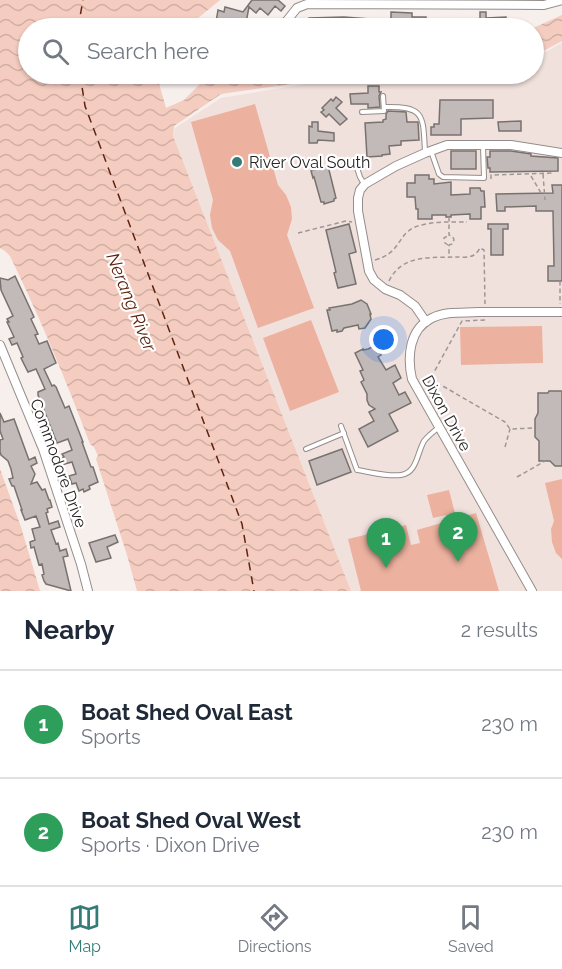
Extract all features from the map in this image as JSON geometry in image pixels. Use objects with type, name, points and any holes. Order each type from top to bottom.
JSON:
[{"type":"street","points":[[289,18],[297,8],[307,4],[388,2],[544,5],[562,0]]},
{"type":"street","points":[[561,312],[451,313],[433,317],[426,322],[415,306],[400,295],[385,289],[374,280],[369,271],[358,198],[364,184],[396,166],[447,145],[511,145],[562,153]]},
{"type":"street","name":"Dixon Drive","points":[[426,322],[417,332],[410,349],[409,368],[412,379],[532,591]]},
{"type":"street","name":"Commodore Drive","points":[[0,345],[43,449],[88,591]]},
{"type":"lane","points":[[362,112],[384,111],[383,96]]},
{"type":"lane","points":[[384,107],[403,106],[419,114],[424,125],[428,152],[438,174],[443,177],[484,178],[483,146]]},
{"type":"lane","points":[[355,162],[364,184]]},
{"type":"lane","points":[[341,426],[357,470],[394,476],[404,475],[413,468],[423,442],[439,427]]},
{"type":"lane","points":[[306,449],[344,433]]},
{"type":"path","points":[[491,179],[491,175],[553,173]]},
{"type":"path","points":[[530,174],[541,193]]},
{"type":"path","points":[[543,174],[545,200]]},
{"type":"path","points":[[449,217],[449,235]]},
{"type":"path","points":[[298,233],[346,221],[360,222]]},
{"type":"path","points":[[367,261],[386,257],[395,249],[405,234],[414,227],[467,222]]},
{"type":"path","points":[[449,235],[444,240],[449,245]]},
{"type":"path","points":[[449,235],[454,240],[449,245]]},
{"type":"path","points":[[449,245],[449,258]]},
{"type":"path","points":[[385,289],[391,276],[401,266],[417,258],[467,257],[476,255],[480,248],[484,250],[485,320],[462,321],[427,385],[441,385],[505,422],[510,429]]},
{"type":"path","points":[[560,281],[561,312]]},
{"type":"path","points":[[510,429],[535,428]]},
{"type":"path","points":[[505,447],[510,429]]},
{"type":"path","points":[[517,477],[545,461]]},
{"type":"shaded area","points":[[562,43],[562,591],[351,591],[173,136],[175,128],[221,98],[306,84],[544,84],[544,53]]},
{"type":"shaded area","points":[[255,104],[278,185],[286,195],[291,207],[292,219],[287,235],[314,308],[258,328],[230,251],[218,240],[212,228],[210,215],[213,200],[191,122]]},
{"type":"shaded area","points":[[311,320],[339,392],[290,411],[263,338]]},
{"type":"shaded area","points":[[542,326],[543,363],[461,365],[460,327]]},
{"type":"shaded area","points":[[562,479],[562,559],[556,553],[552,542],[551,529],[554,521],[545,483]]},
{"type":"shaded area","points":[[449,490],[455,513],[433,518],[427,495]]},
{"type":"shaded area","points":[[476,513],[499,591],[361,591],[348,539],[406,525],[411,545],[420,543],[417,530]]},
{"type":"water","name":"Nerang River","points":[[0,0],[220,0],[198,18],[18,18],[18,84],[159,84],[166,108],[184,100],[200,84],[291,84],[221,94],[174,126],[173,136],[351,591],[137,591],[96,459],[98,456],[90,444],[72,396],[21,279],[10,256],[0,248]]},
{"type":"water","points":[[562,15],[562,41],[544,51],[544,23]]},
{"type":"water","points":[[0,469],[21,527],[40,591],[0,591]]},
{"type":"building","points":[[252,0],[278,0],[285,6],[281,11],[275,6],[268,15],[260,8],[256,13],[249,7],[247,18],[217,18],[218,10],[224,12],[225,7],[243,12]]},
{"type":"building","points":[[391,12],[412,13],[412,17],[426,17],[426,18],[391,18]]},
{"type":"building","points":[[480,12],[486,12],[486,18],[480,18]]},
{"type":"building","points":[[344,17],[357,18],[309,18]]},
{"type":"building","points":[[368,86],[379,86],[380,107],[368,108],[368,104],[351,104],[350,94],[368,93]]},
{"type":"building","points":[[336,97],[342,102],[336,108],[347,119],[340,125],[329,114],[326,117],[321,112],[331,99],[333,101]]},
{"type":"building","points":[[440,100],[493,100],[493,118],[461,119],[461,135],[431,135],[431,127],[439,124]]},
{"type":"building","points":[[388,111],[406,112],[407,122],[418,122],[419,140],[401,141],[401,145],[389,146],[390,154],[367,157],[365,123],[383,122]]},
{"type":"building","points":[[521,121],[521,131],[499,131],[498,122]]},
{"type":"building","points":[[312,122],[318,122],[318,131],[334,133],[334,141],[318,140],[317,143],[309,143],[309,126],[312,127]]},
{"type":"building","points":[[451,151],[476,151],[476,169],[451,169]]},
{"type":"building","points":[[490,151],[511,151],[531,154],[531,156],[558,158],[558,171],[490,172],[487,157],[490,157]]},
{"type":"building","points":[[328,166],[336,198],[324,204],[321,202],[311,171]]},
{"type":"building","points":[[415,175],[429,175],[429,179],[434,179],[434,184],[451,182],[451,195],[470,194],[470,188],[480,188],[484,191],[485,207],[481,207],[481,219],[470,219],[470,214],[451,215],[451,217],[432,215],[432,219],[418,219],[415,197],[407,197],[407,183],[415,183]]},
{"type":"building","points":[[552,185],[562,185],[562,281],[548,281],[548,266],[554,266],[553,211],[536,211],[536,206],[505,207],[505,211],[497,211],[496,194],[553,193]]},
{"type":"building","points":[[349,224],[356,252],[349,254],[356,284],[338,288],[326,230]]},
{"type":"building","points":[[488,224],[508,224],[508,229],[503,229],[503,255],[491,255],[491,229],[488,229]]},
{"type":"building","points":[[15,276],[34,317],[31,319],[38,334],[35,335],[39,344],[47,341],[56,363],[44,369],[52,386],[56,387],[65,408],[69,406],[98,482],[89,486],[90,489],[84,492],[83,489],[79,491],[76,483],[72,484],[69,476],[76,474],[72,462],[61,465],[59,459],[64,457],[62,454],[72,450],[68,439],[57,443],[38,395],[38,392],[45,389],[36,369],[28,372],[17,343],[12,345],[9,339],[14,337],[7,319],[13,316],[1,290],[0,278],[8,280]]},
{"type":"building","points":[[361,300],[367,304],[371,314],[371,319],[365,328],[359,329],[358,325],[344,328],[342,331],[332,331],[327,310]]},
{"type":"building","points":[[377,345],[381,355],[378,357],[386,370],[395,365],[401,378],[393,383],[399,395],[405,392],[411,403],[389,414],[398,431],[368,447],[359,429],[374,421],[369,412],[375,409],[369,405],[367,400],[367,394],[361,382],[364,380],[360,371],[363,370],[355,353]]},
{"type":"building","points":[[562,391],[562,466],[555,466],[550,461],[539,461],[539,441],[535,437],[538,393]]},
{"type":"building","points":[[0,413],[4,422],[14,419],[29,460],[35,457],[37,463],[31,466],[35,474],[31,484],[37,482],[42,490],[45,489],[50,500],[52,507],[47,509],[46,513],[49,524],[58,521],[60,527],[51,530],[60,551],[66,549],[68,556],[63,557],[71,591],[46,584],[44,581],[42,564],[39,565],[34,547],[31,548],[30,542],[35,540],[32,529],[40,527],[36,516],[25,520],[14,486],[9,479],[13,478],[11,469],[8,461],[0,452],[0,440],[3,439],[0,431]]},
{"type":"building","points":[[342,449],[351,472],[317,485],[309,461]]},
{"type":"building","points":[[115,535],[118,542],[107,547],[111,558],[96,562],[89,543]]},
{"type":"ferry route","points":[[80,18],[83,0]]},
{"type":"ferry route","points":[[82,84],[85,106],[242,524],[254,591]]},
{"type":"place","name":"River Oval South","points":[[237,162]]},
{"type":"place","name":"Boat Shed Oval West","points":[[458,562]]},
{"type":"place","name":"Boat Shed Oval East","points":[[386,568]]}]
